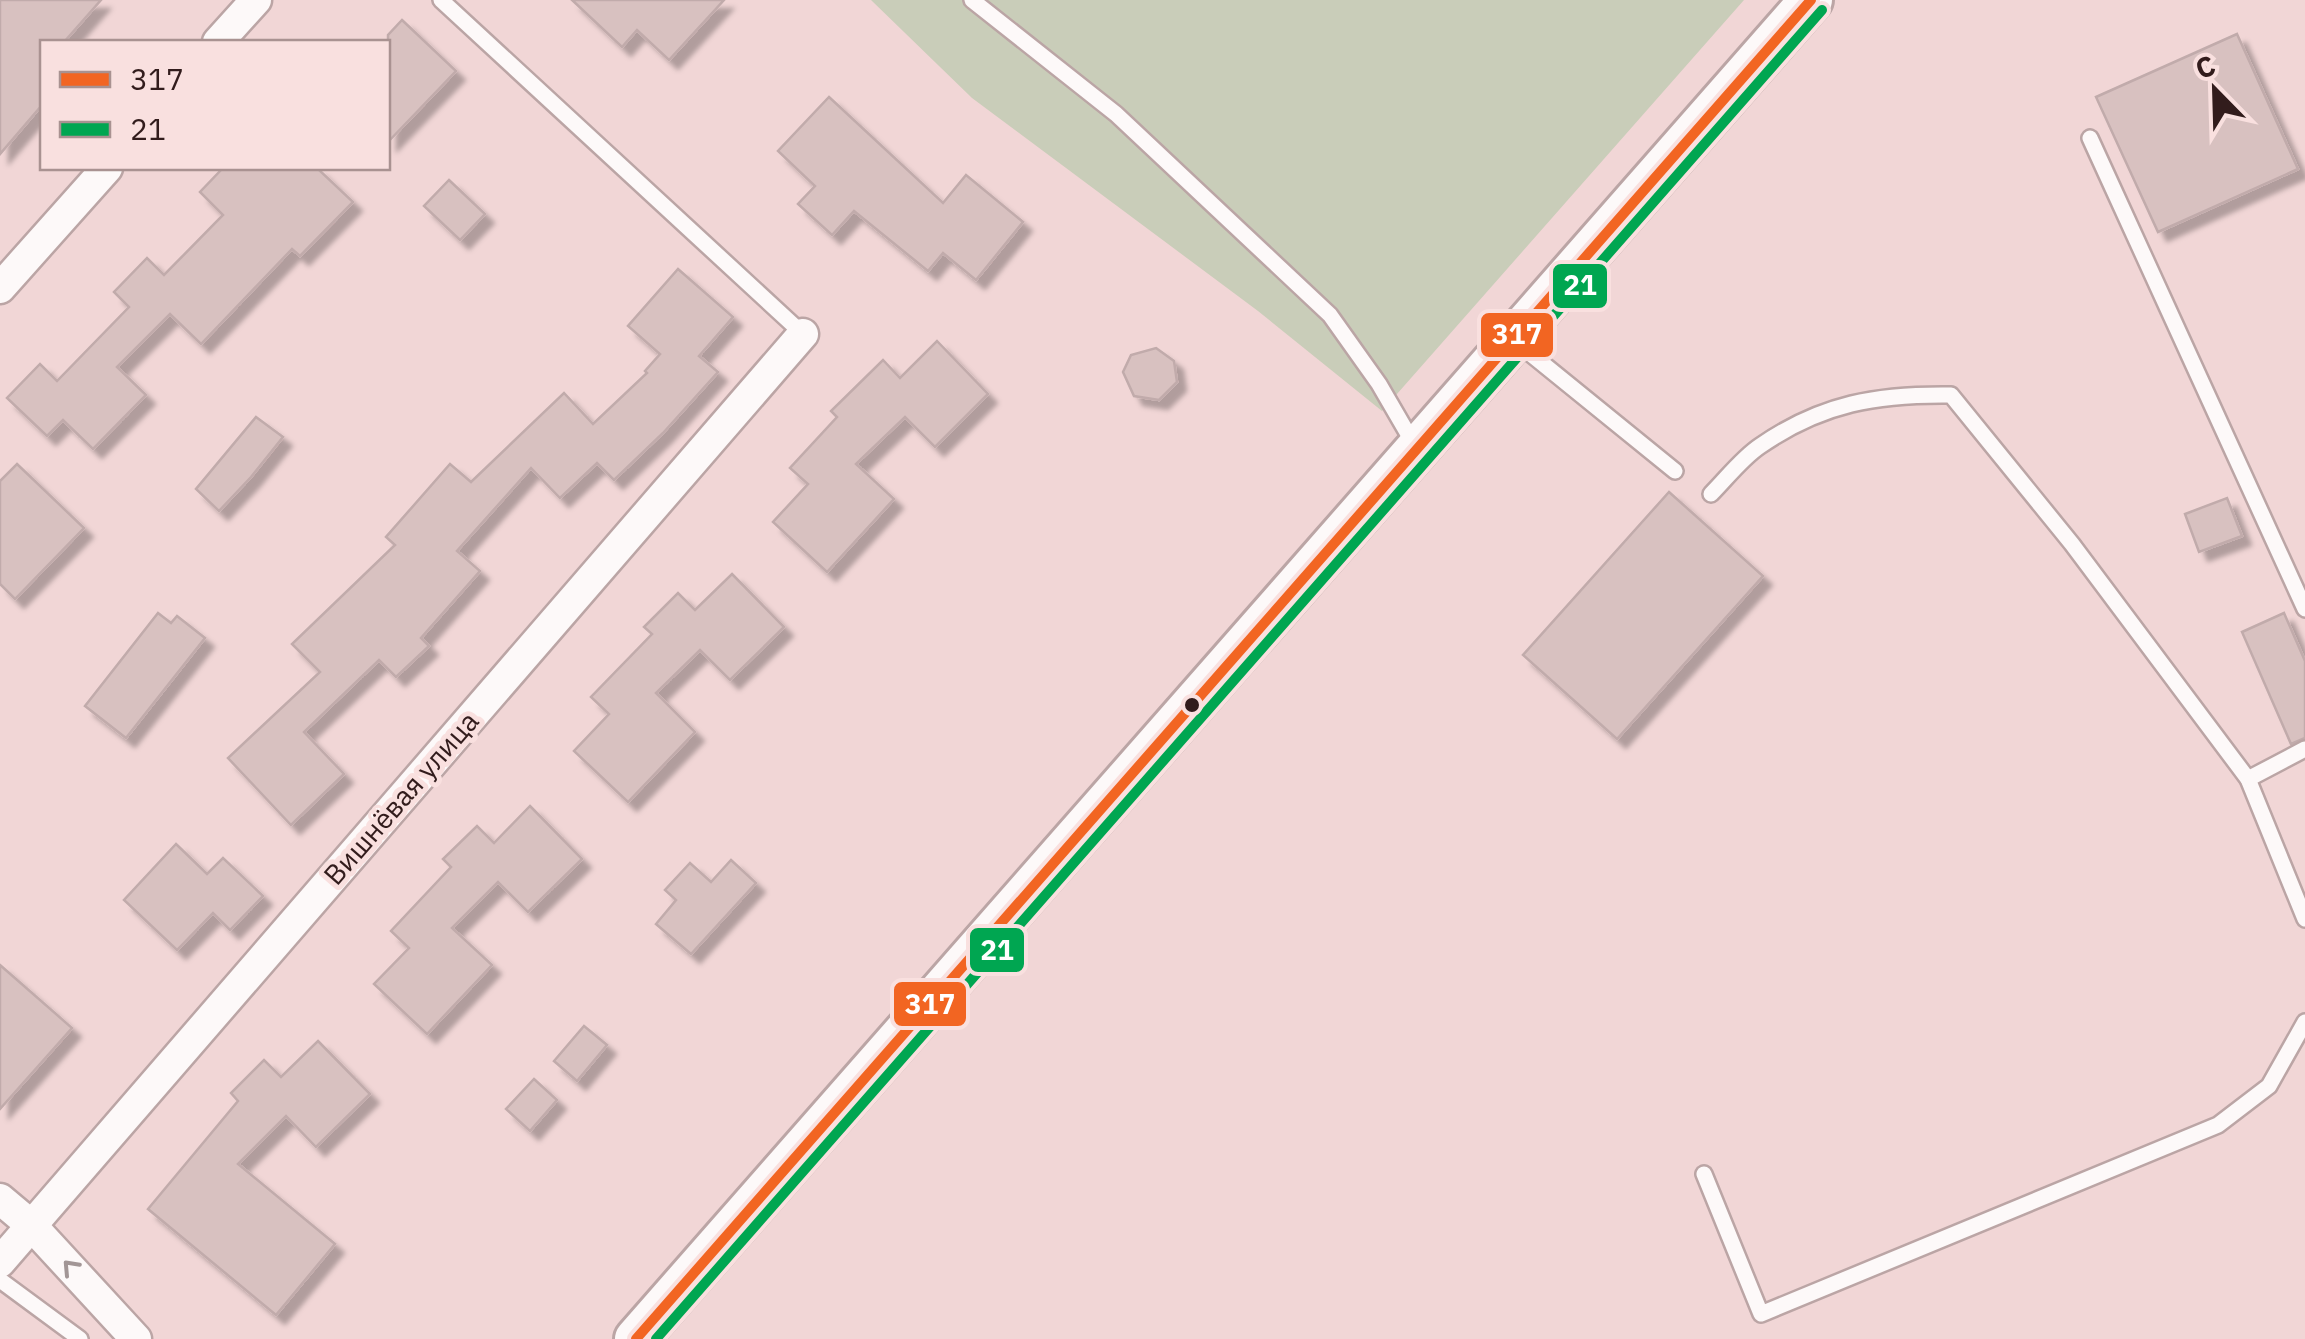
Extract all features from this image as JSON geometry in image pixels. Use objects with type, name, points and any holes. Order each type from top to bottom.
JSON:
[{"type":"main road","points":[[636,1339],[1810,0]]},
{"type":"street","points":[[220,40],[256,0]]},
{"type":"street","points":[[0,288],[105,170]]},
{"type":"street","name":"Вишнёвая улица","points":[[0,1262],[803,334]]},
{"type":"street","points":[[0,1200],[31,1225],[136,1339]]},
{"type":"lane","points":[[442,0],[803,334]]},
{"type":"lane","points":[[972,0],[1116,114],[1330,315],[1417,450]]},
{"type":"lane","points":[[2090,138],[2305,609]]},
{"type":"lane","points":[[1513,340],[1675,471]]},
{"type":"lane","points":[[1710,494],[1758,447],[1816,413],[1896,394],[1951,395],[2072,544],[2248,779],[2305,918]]},
{"type":"lane","points":[[2248,779],[2305,748]]},
{"type":"lane","points":[[1704,1174],[1760,1314],[2218,1125],[2268,1086],[2305,1022]]},
{"type":"lane","points":[[0,1280],[80,1339]]},
{"type":"green space","points":[[871,0],[1744,0],[1382,411],[1258,311],[972,98]]},
{"type":"building","points":[[0,0],[101,0],[66,40],[40,40],[40,107],[0,154]]},
{"type":"building","points":[[572,0],[724,0],[669,60],[637,30],[622,47]]},
{"type":"building","points":[[402,20],[456,71],[390,140],[390,40],[388,35]]},
{"type":"building","points":[[2237,34],[2298,169],[2158,232],[2096,97]]},
{"type":"building","points":[[829,97],[943,203],[966,175],[1023,222],[976,280],[943,253],[928,271],[854,211],[832,235],[798,204],[815,186],[778,151]]},
{"type":"building","points":[[221,170],[319,170],[353,202],[300,256],[292,249],[201,344],[170,314],[117,367],[146,395],[93,449],[63,420],[47,436],[7,398],[40,364],[57,381],[129,307],[114,292],[147,258],[164,275],[223,215],[200,192]]},
{"type":"building","points":[[449,180],[485,214],[460,240],[424,206]]},
{"type":"building","points":[[678,269],[733,317],[699,356],[718,372],[614,480],[597,463],[560,498],[531,468],[457,551],[480,571],[421,638],[429,646],[396,677],[379,660],[304,732],[344,774],[291,825],[228,758],[320,672],[292,644],[395,545],[386,537],[450,464],[471,482],[564,393],[593,424],[647,373],[660,354],[628,326]]},
{"type":"building","points":[[937,341],[988,394],[935,447],[905,417],[856,464],[894,499],[827,572],[773,522],[808,484],[790,468],[837,417],[831,411],[883,360],[900,378]]},
{"type":"building","points":[[1156,348],[1174,361],[1177,382],[1159,400],[1134,396],[1123,372],[1131,355]]},
{"type":"building","points":[[256,417],[283,437],[219,511],[196,489]]},
{"type":"building","points":[[17,464],[84,528],[15,599],[0,584],[0,481]]},
{"type":"building","points":[[1669,492],[1763,576],[1617,739],[1523,655]]},
{"type":"building","points":[[2227,498],[2242,536],[2199,552],[2185,514]]},
{"type":"building","points":[[732,574],[784,627],[730,680],[700,650],[656,693],[695,732],[628,802],[574,751],[609,714],[591,697],[652,634],[644,627],[678,593],[695,610]]},
{"type":"building","points":[[158,613],[171,623],[177,616],[205,638],[126,738],[85,706]]},
{"type":"building","points":[[2284,613],[2305,661],[2305,738],[2291,744],[2242,632]]},
{"type":"building","points":[[530,806],[582,859],[528,912],[498,882],[452,928],[492,965],[427,1034],[374,984],[409,948],[391,931],[451,867],[443,859],[477,826],[494,843]]},
{"type":"building","points":[[176,844],[207,874],[223,858],[263,896],[230,930],[213,913],[177,950],[124,900]]},
{"type":"building","points":[[731,860],[756,883],[691,954],[656,924],[676,900],[665,890],[690,863],[711,882]]},
{"type":"building","points":[[0,965],[72,1028],[0,1109]]},
{"type":"building","points":[[584,1026],[607,1045],[577,1081],[554,1061]]},
{"type":"building","points":[[318,1041],[370,1094],[316,1147],[286,1116],[238,1164],[335,1244],[276,1315],[148,1209],[238,1101],[231,1093],[264,1060],[281,1077]]},
{"type":"building","points":[[534,1079],[557,1100],[530,1131],[506,1109]]},
{"type":"transit line","name":"317","points":[[636,1339],[1811,0]]},
{"type":"transit line","name":"21","points":[[656,1339],[1822,10]]}]
